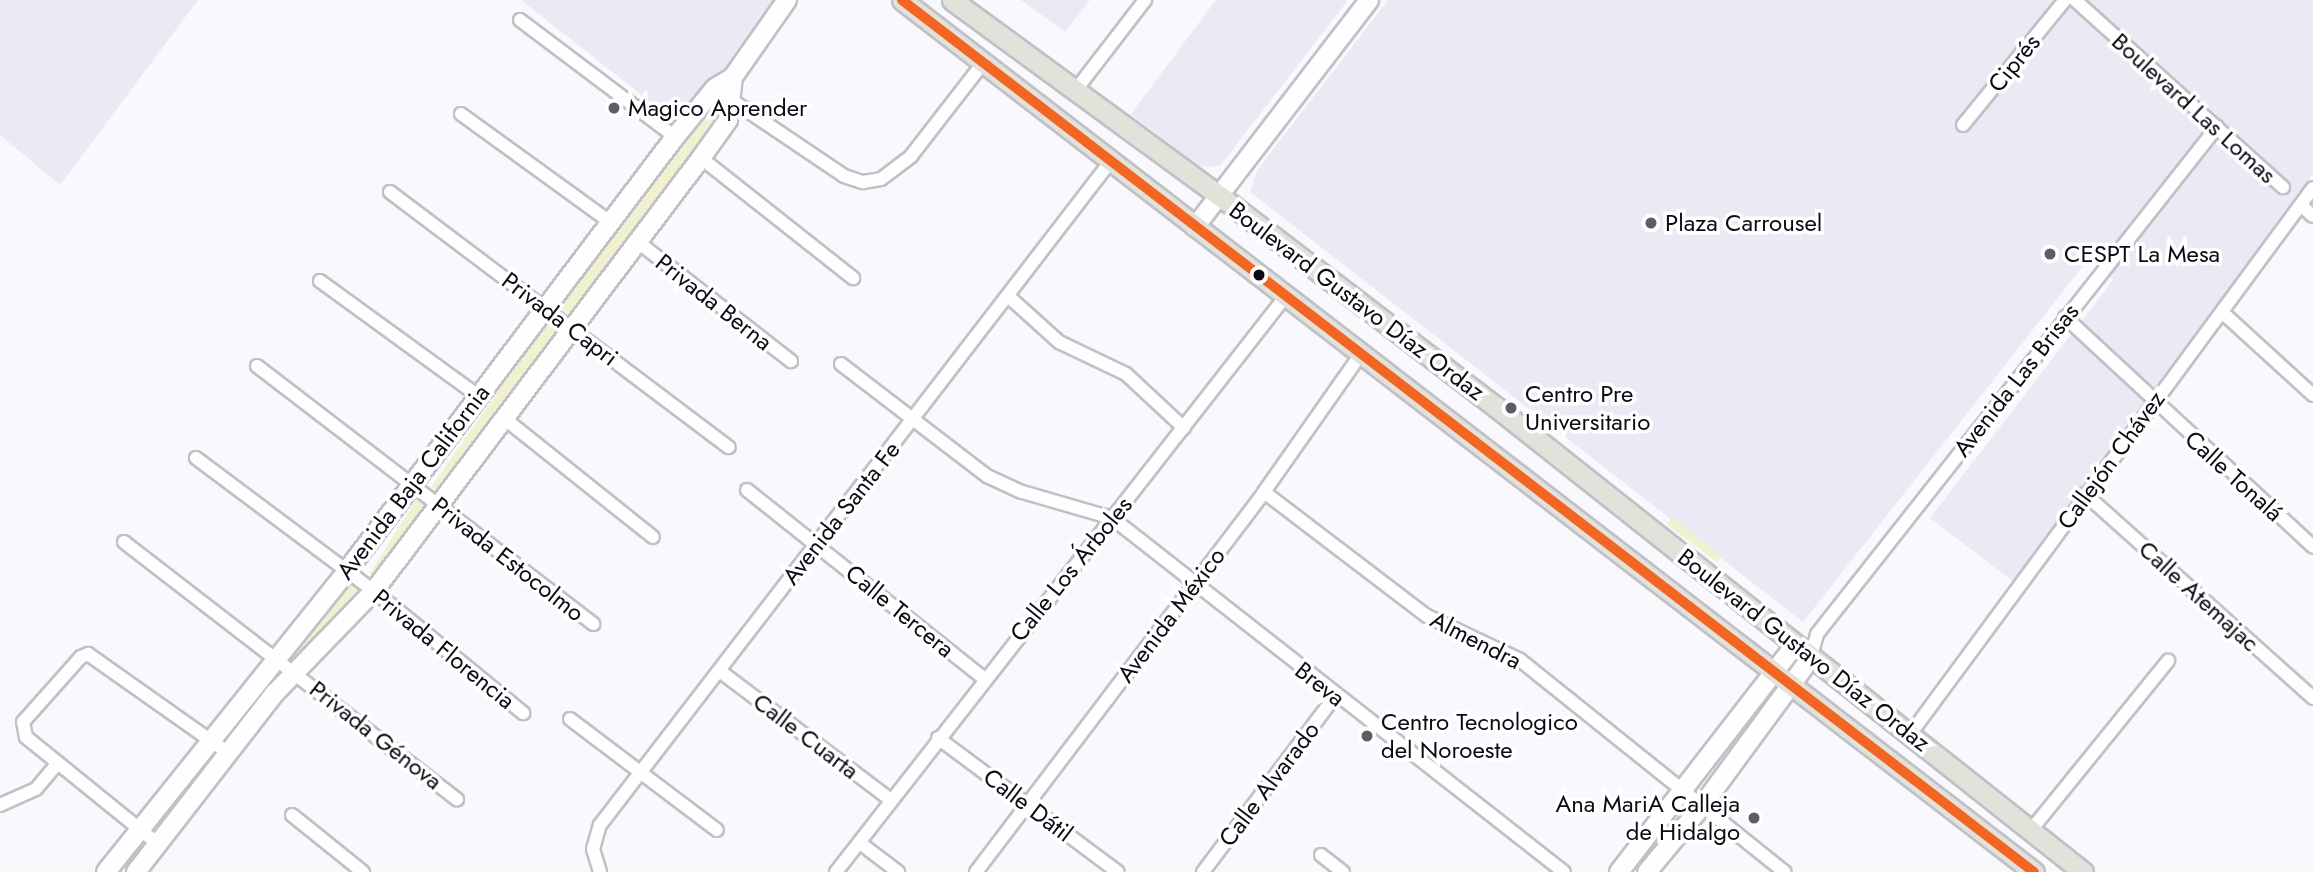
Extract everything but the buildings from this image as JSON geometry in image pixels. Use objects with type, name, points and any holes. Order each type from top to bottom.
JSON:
[{"type":"main road","name":"Boulevard Gustavo Díaz Ordaz","points":[[902,0],[2034,872]]},
{"type":"main road","name":"Boulevard Gustavo Díaz Ordaz","points":[[952,0],[1220,195],[1496,407],[1810,659],[1911,733],[2083,872]]},
{"type":"street","name":"Avenida Baja California","points":[[106,872],[141,832],[211,739],[346,572],[547,309],[609,221],[715,88],[733,77],[787,0]]},
{"type":"street","points":[[1075,91],[1145,0]]},
{"type":"street","points":[[1195,227],[1369,0]]},
{"type":"street","name":"Ciprés","points":[[1963,125],[2066,0]]},
{"type":"street","name":"Boulevard Las Lomas","points":[[2075,0],[2283,187]]},
{"type":"street","points":[[520,20],[676,137]]},
{"type":"street","points":[[715,88],[844,176],[863,181],[881,179],[911,156],[984,62]]},
{"type":"street","name":"Avenida Baja California","points":[[136,872],[295,671],[374,591],[638,242],[728,120],[733,77]]},
{"type":"street","points":[[461,114],[609,221]]},
{"type":"street","name":"Avenida Las Brisas","points":[[1810,659],[1817,634],[2217,127]]},
{"type":"street","points":[[701,158],[853,278]]},
{"type":"street","name":"Avenida Santa Fe","points":[[600,872],[593,849],[600,825],[721,672],[817,543],[1111,162]]},
{"type":"street","name":"Callejón Chávez","points":[[1911,733],[2152,402],[2222,313],[2313,188]]},
{"type":"street","name":"Privada Capri","points":[[390,192],[729,447]]},
{"type":"street","points":[[2301,205],[2313,216]]},
{"type":"street","name":"Privada Berna","points":[[638,242],[791,361]]},
{"type":"street","points":[[320,281],[478,396]]},
{"type":"street","points":[[1008,296],[1059,342],[1126,374],[1184,428]]},
{"type":"street","name":"Calle Los Árboles","points":[[836,872],[983,678],[1184,428],[1285,297]]},
{"type":"street","points":[[2222,313],[2313,395]]},
{"type":"street","name":"Calle Tonalá","points":[[2065,317],[2152,402],[2313,547]]},
{"type":"street","name":"Avenida México","points":[[976,872],[1264,492],[1361,354]]},
{"type":"street","points":[[841,364],[987,476],[1022,492],[1112,518]]},
{"type":"street","name":"Privada Estocolmo","points":[[257,366],[593,624]]},
{"type":"street","points":[[505,419],[653,537]]},
{"type":"street","name":"Privada Florencia","points":[[196,458],[374,591],[523,713]]},
{"type":"street","name":"Calle Tercera","points":[[747,490],[817,543],[983,678]]},
{"type":"street","name":"Almendra","points":[[1264,492],[1427,617],[1520,660],[1785,872]]},
{"type":"street","name":"Calle Atemajac","points":[[2085,494],[2313,698]]},
{"type":"street","name":"Breva","points":[[1112,518],[1193,585],[1564,872]]},
{"type":"street","points":[[124,542],[276,657]]},
{"type":"street","name":"Avenida Las Brisas","points":[[1794,646],[1817,634]]},
{"type":"street","points":[[1619,872],[1685,793],[1794,646]]},
{"type":"street","points":[[158,844],[26,737],[23,722],[81,657],[89,654],[230,754]]},
{"type":"street","name":"Privada Génova","points":[[276,657],[457,799]]},
{"type":"street","points":[[1647,872],[1702,806],[1793,686],[1810,659]]},
{"type":"street","points":[[2031,830],[2168,661]]},
{"type":"street","name":"Calle Cuarta","points":[[721,672],[891,800]]},
{"type":"street","name":"Calle Alvarado","points":[[1203,872],[1335,696]]},
{"type":"street","points":[[570,719],[717,830]]},
{"type":"street","name":"Calle Dátil","points":[[938,738],[1118,872]]},
{"type":"street","points":[[0,805],[36,789],[58,763]]},
{"type":"street","points":[[292,815],[347,867],[363,872]]},
{"type":"street","points":[[860,843],[898,872]]},
{"type":"street","points":[[1321,855],[1343,872]]},
{"type":"shaded area","points":[[0,0],[198,0],[60,185],[0,135]]},
{"type":"shaded area","points":[[521,0],[783,0],[685,129]]},
{"type":"shaded area","points":[[1021,0],[1090,0],[1065,32]]},
{"type":"shaded area","points":[[1216,0],[1348,0],[1220,166],[1198,167],[1131,114]]},
{"type":"shaded area","points":[[1388,0],[2313,0],[2313,174],[2015,583],[1930,518],[2113,280],[2090,257],[1803,622],[1250,192],[1258,169]]},
{"type":"green space","points":[[717,100],[725,105],[720,124],[573,317],[559,306]]},
{"type":"green space","points":[[546,323],[559,332],[444,496],[431,487]]},
{"type":"green space","points":[[416,500],[427,507],[381,581],[370,574]]},
{"type":"green space","points":[[1671,516],[1721,557],[1717,562],[1667,525]]},
{"type":"green space","points":[[349,583],[364,594],[295,663],[286,657]]},
{"type":"green space","points":[[212,750],[220,757],[161,830],[155,825]]},
{"type":"transit line","points":[[902,0],[2034,872]]},
{"type":"place","name":"Magico Aprender","points":[[614,108]]},
{"type":"place","name":"Plaza Carrousel","points":[[1651,223]]},
{"type":"place","name":"CESPT La Mesa","points":[[2050,254]]},
{"type":"place","name":"Centro Pre Universitario","points":[[1511,408]]},
{"type":"place","name":"Centro Tecnologico del Noroeste","points":[[1367,736]]},
{"type":"place","name":"Ana MariA Calleja de Hidalgo","points":[[1754,818]]}]
